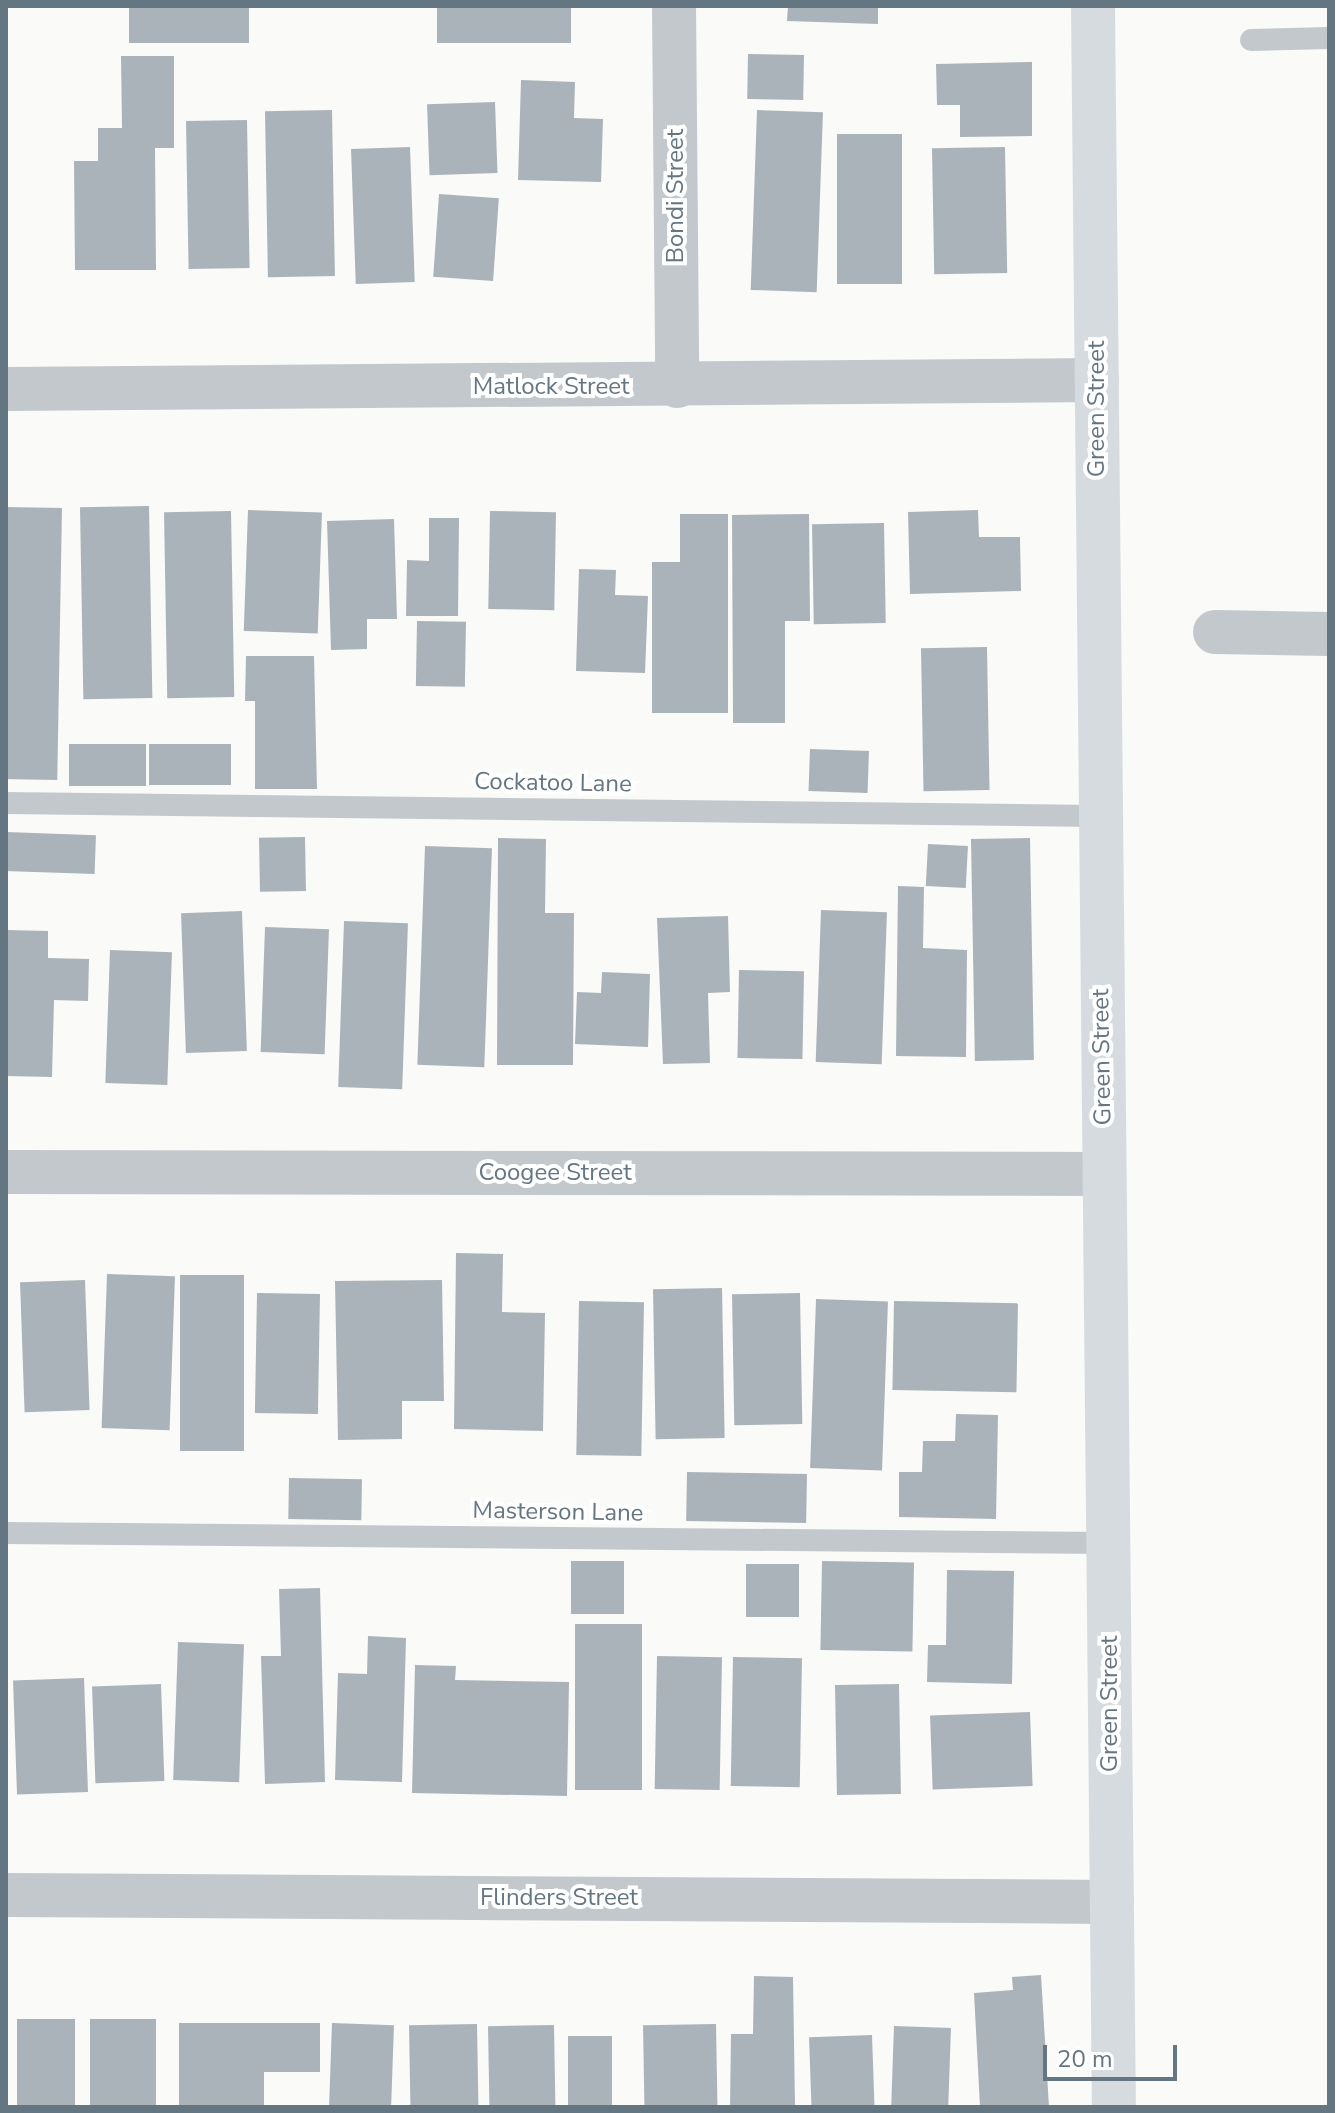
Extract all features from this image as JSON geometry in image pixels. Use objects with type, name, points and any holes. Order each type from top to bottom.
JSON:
[{"type":"main road","name":"Green Street","points":[[1093,6],[1114,2107]]},
{"type":"street","name":"Bondi Street","points":[[674,6],[677,386]]},
{"type":"street","name":"Matlock Street","points":[[6,389],[677,386],[1097,380]]},
{"type":"street","points":[[1215,632],[1329,634]]},
{"type":"street","name":"Coogee Street","points":[[6,1172],[1104,1174]]},
{"type":"street","name":"Flinders Street","points":[[6,1895],[1112,1902]]},
{"type":"lane","points":[[1251,40],[1329,38]]},
{"type":"lane","name":"Cockatoo Lane","points":[[6,803],[1099,816]]},
{"type":"lane","name":"Masterson Lane","points":[[6,1533],[1109,1543]]},
{"type":"building","points":[[129,6],[249,6],[249,43],[129,43]]},
{"type":"building","points":[[437,6],[571,6],[571,43],[437,43]]},
{"type":"building","points":[[788,6],[878,6],[878,24],[787,21]]},
{"type":"building","points":[[748,54],[804,55],[803,100],[747,99]]},
{"type":"building","points":[[121,56],[174,56],[174,148],[155,148],[156,270],[75,270],[74,161],[98,161],[98,128],[122,128]]},
{"type":"building","points":[[1032,62],[1032,136],[960,137],[960,105],[937,105],[936,64]]},
{"type":"building","points":[[521,80],[575,82],[574,118],[603,119],[601,182],[518,180]]},
{"type":"building","points":[[495,102],[497,173],[430,175],[427,104]]},
{"type":"building","points":[[332,110],[335,276],[268,277],[265,111]]},
{"type":"building","points":[[757,110],[823,112],[817,292],[751,290]]},
{"type":"building","points":[[247,120],[250,268],[189,269],[186,121]]},
{"type":"building","points":[[837,134],[902,134],[902,284],[837,284]]},
{"type":"building","points":[[410,147],[415,282],[356,284],[351,149]]},
{"type":"building","points":[[1005,147],[1007,273],[934,274],[932,148]]},
{"type":"building","points":[[439,194],[499,198],[493,281],[433,277]]},
{"type":"building","points":[[149,506],[152,698],[83,699],[80,507]]},
{"type":"building","points":[[6,507],[62,508],[57,780],[6,779]]},
{"type":"building","points":[[248,510],[322,513],[318,634],[244,631]]},
{"type":"building","points":[[978,510],[979,537],[1020,537],[1021,591],[910,594],[908,512]]},
{"type":"building","points":[[231,511],[234,697],[167,698],[164,512]]},
{"type":"building","points":[[490,511],[556,512],[554,610],[488,609]]},
{"type":"building","points":[[680,514],[728,514],[728,713],[652,713],[652,562],[680,562]]},
{"type":"building","points":[[809,514],[810,621],[785,621],[785,723],[733,723],[732,515]]},
{"type":"building","points":[[429,518],[459,518],[458,616],[406,616],[407,560],[429,561]]},
{"type":"building","points":[[394,519],[397,619],[367,619],[367,649],[331,650],[327,521]]},
{"type":"building","points":[[884,523],[886,623],[814,624],[812,524]]},
{"type":"building","points":[[579,569],[616,570],[615,595],[648,596],[645,673],[576,671]]},
{"type":"building","points":[[417,621],[466,622],[465,687],[416,686]]},
{"type":"building","points":[[987,647],[989,790],[924,791],[921,648]]},
{"type":"building","points":[[246,656],[314,656],[317,789],[255,789],[255,701],[245,701]]},
{"type":"building","points":[[69,744],[146,744],[146,786],[69,786]]},
{"type":"building","points":[[149,744],[231,744],[231,785],[149,785]]},
{"type":"building","points":[[810,749],[869,751],[867,793],[809,791]]},
{"type":"building","points":[[6,832],[96,835],[95,874],[6,871]]},
{"type":"building","points":[[305,837],[306,891],[260,892],[259,838]]},
{"type":"building","points":[[498,838],[546,839],[545,913],[574,913],[573,1065],[497,1065]]},
{"type":"building","points":[[1030,838],[1034,1060],[975,1061],[971,839]]},
{"type":"building","points":[[928,844],[968,846],[966,888],[926,886]]},
{"type":"building","points":[[425,846],[492,848],[484,1067],[417,1065]]},
{"type":"building","points":[[898,886],[924,887],[923,948],[967,950],[966,1057],[896,1056]]},
{"type":"building","points":[[821,910],[887,912],[882,1064],[816,1062]]},
{"type":"building","points":[[242,911],[247,1051],[186,1053],[181,913]]},
{"type":"building","points":[[728,916],[730,992],[708,993],[710,1063],[663,1064],[657,918]]},
{"type":"building","points":[[344,921],[408,923],[402,1089],[338,1087]]},
{"type":"building","points":[[265,927],[329,929],[325,1054],[261,1052]]},
{"type":"building","points":[[6,930],[48,931],[48,958],[89,959],[88,1001],[54,1000],[52,1077],[6,1076]]},
{"type":"building","points":[[110,950],[172,952],[167,1085],[105,1083]]},
{"type":"building","points":[[739,970],[804,971],[802,1059],[737,1058]]},
{"type":"building","points":[[602,972],[650,974],[648,1047],[575,1044],[577,992],[601,993]]},
{"type":"building","points":[[456,1253],[503,1254],[502,1312],[545,1313],[543,1431],[454,1429]]},
{"type":"building","points":[[107,1274],[175,1276],[170,1430],[102,1428]]},
{"type":"building","points":[[180,1275],[244,1275],[244,1451],[180,1451]]},
{"type":"building","points":[[85,1280],[90,1410],[25,1412],[20,1282]]},
{"type":"building","points":[[442,1280],[444,1401],[402,1401],[402,1439],[338,1440],[335,1281]]},
{"type":"building","points":[[722,1288],[725,1438],[656,1439],[653,1289]]},
{"type":"building","points":[[257,1293],[320,1294],[318,1414],[255,1413]]},
{"type":"building","points":[[800,1293],[802,1424],[734,1425],[732,1294]]},
{"type":"building","points":[[816,1299],[888,1302],[882,1470],[810,1468]]},
{"type":"building","points":[[579,1301],[644,1302],[641,1456],[576,1455]]},
{"type":"building","points":[[894,1301],[1018,1303],[1016,1392],[892,1390]]},
{"type":"building","points":[[956,1414],[998,1415],[996,1519],[899,1517],[899,1472],[922,1472],[923,1441],[955,1441]]},
{"type":"building","points":[[687,1472],[807,1474],[806,1523],[686,1521]]},
{"type":"building","points":[[289,1478],[362,1479],[361,1520],[288,1519]]},
{"type":"building","points":[[571,1561],[624,1561],[624,1614],[571,1614]]},
{"type":"building","points":[[822,1561],[914,1563],[912,1652],[820,1650]]},
{"type":"building","points":[[746,1564],[799,1564],[799,1617],[746,1617]]},
{"type":"building","points":[[947,1570],[1014,1571],[1012,1684],[927,1682],[928,1645],[946,1645]]},
{"type":"building","points":[[320,1588],[325,1782],[265,1784],[261,1656],[281,1656],[279,1589]]},
{"type":"building","points":[[575,1624],[642,1624],[642,1790],[575,1790]]},
{"type":"building","points":[[368,1636],[406,1638],[402,1782],[335,1780],[338,1673],[367,1674]]},
{"type":"building","points":[[178,1642],[244,1644],[239,1782],[173,1780]]},
{"type":"building","points":[[657,1656],[722,1657],[720,1790],[655,1789]]},
{"type":"building","points":[[733,1657],[802,1658],[800,1787],[731,1786]]},
{"type":"building","points":[[415,1665],[456,1666],[455,1680],[569,1682],[567,1796],[412,1793]]},
{"type":"building","points":[[84,1678],[88,1792],[17,1794],[13,1680]]},
{"type":"building","points":[[161,1684],[164,1781],[95,1783],[92,1686]]},
{"type":"building","points":[[899,1684],[901,1794],[837,1795],[835,1685]]},
{"type":"building","points":[[1030,1712],[1033,1786],[933,1789],[930,1715]]},
{"type":"building","points":[[1041,1975],[1049,2107],[980,2107],[974,1993],[1013,1990],[1012,1977]]},
{"type":"building","points":[[754,1976],[793,1977],[795,2107],[730,2107],[731,2034],[753,2034]]},
{"type":"building","points":[[17,2019],[75,2019],[75,2107],[17,2107]]},
{"type":"building","points":[[90,2019],[156,2019],[156,2107],[90,2107]]},
{"type":"building","points":[[179,2023],[320,2023],[320,2072],[264,2072],[264,2107],[179,2107]]},
{"type":"building","points":[[332,2023],[394,2025],[391,2107],[329,2107]]},
{"type":"building","points":[[477,2024],[478,2107],[410,2107],[409,2025]]},
{"type":"building","points":[[716,2024],[717,2107],[644,2107],[643,2025]]},
{"type":"building","points":[[554,2025],[555,2107],[489,2107],[488,2026]]},
{"type":"building","points":[[894,2026],[951,2028],[948,2107],[891,2107]]},
{"type":"building","points":[[872,2035],[875,2107],[811,2107],[809,2037]]},
{"type":"building","points":[[568,2036],[612,2036],[612,2107],[568,2107]]}]
